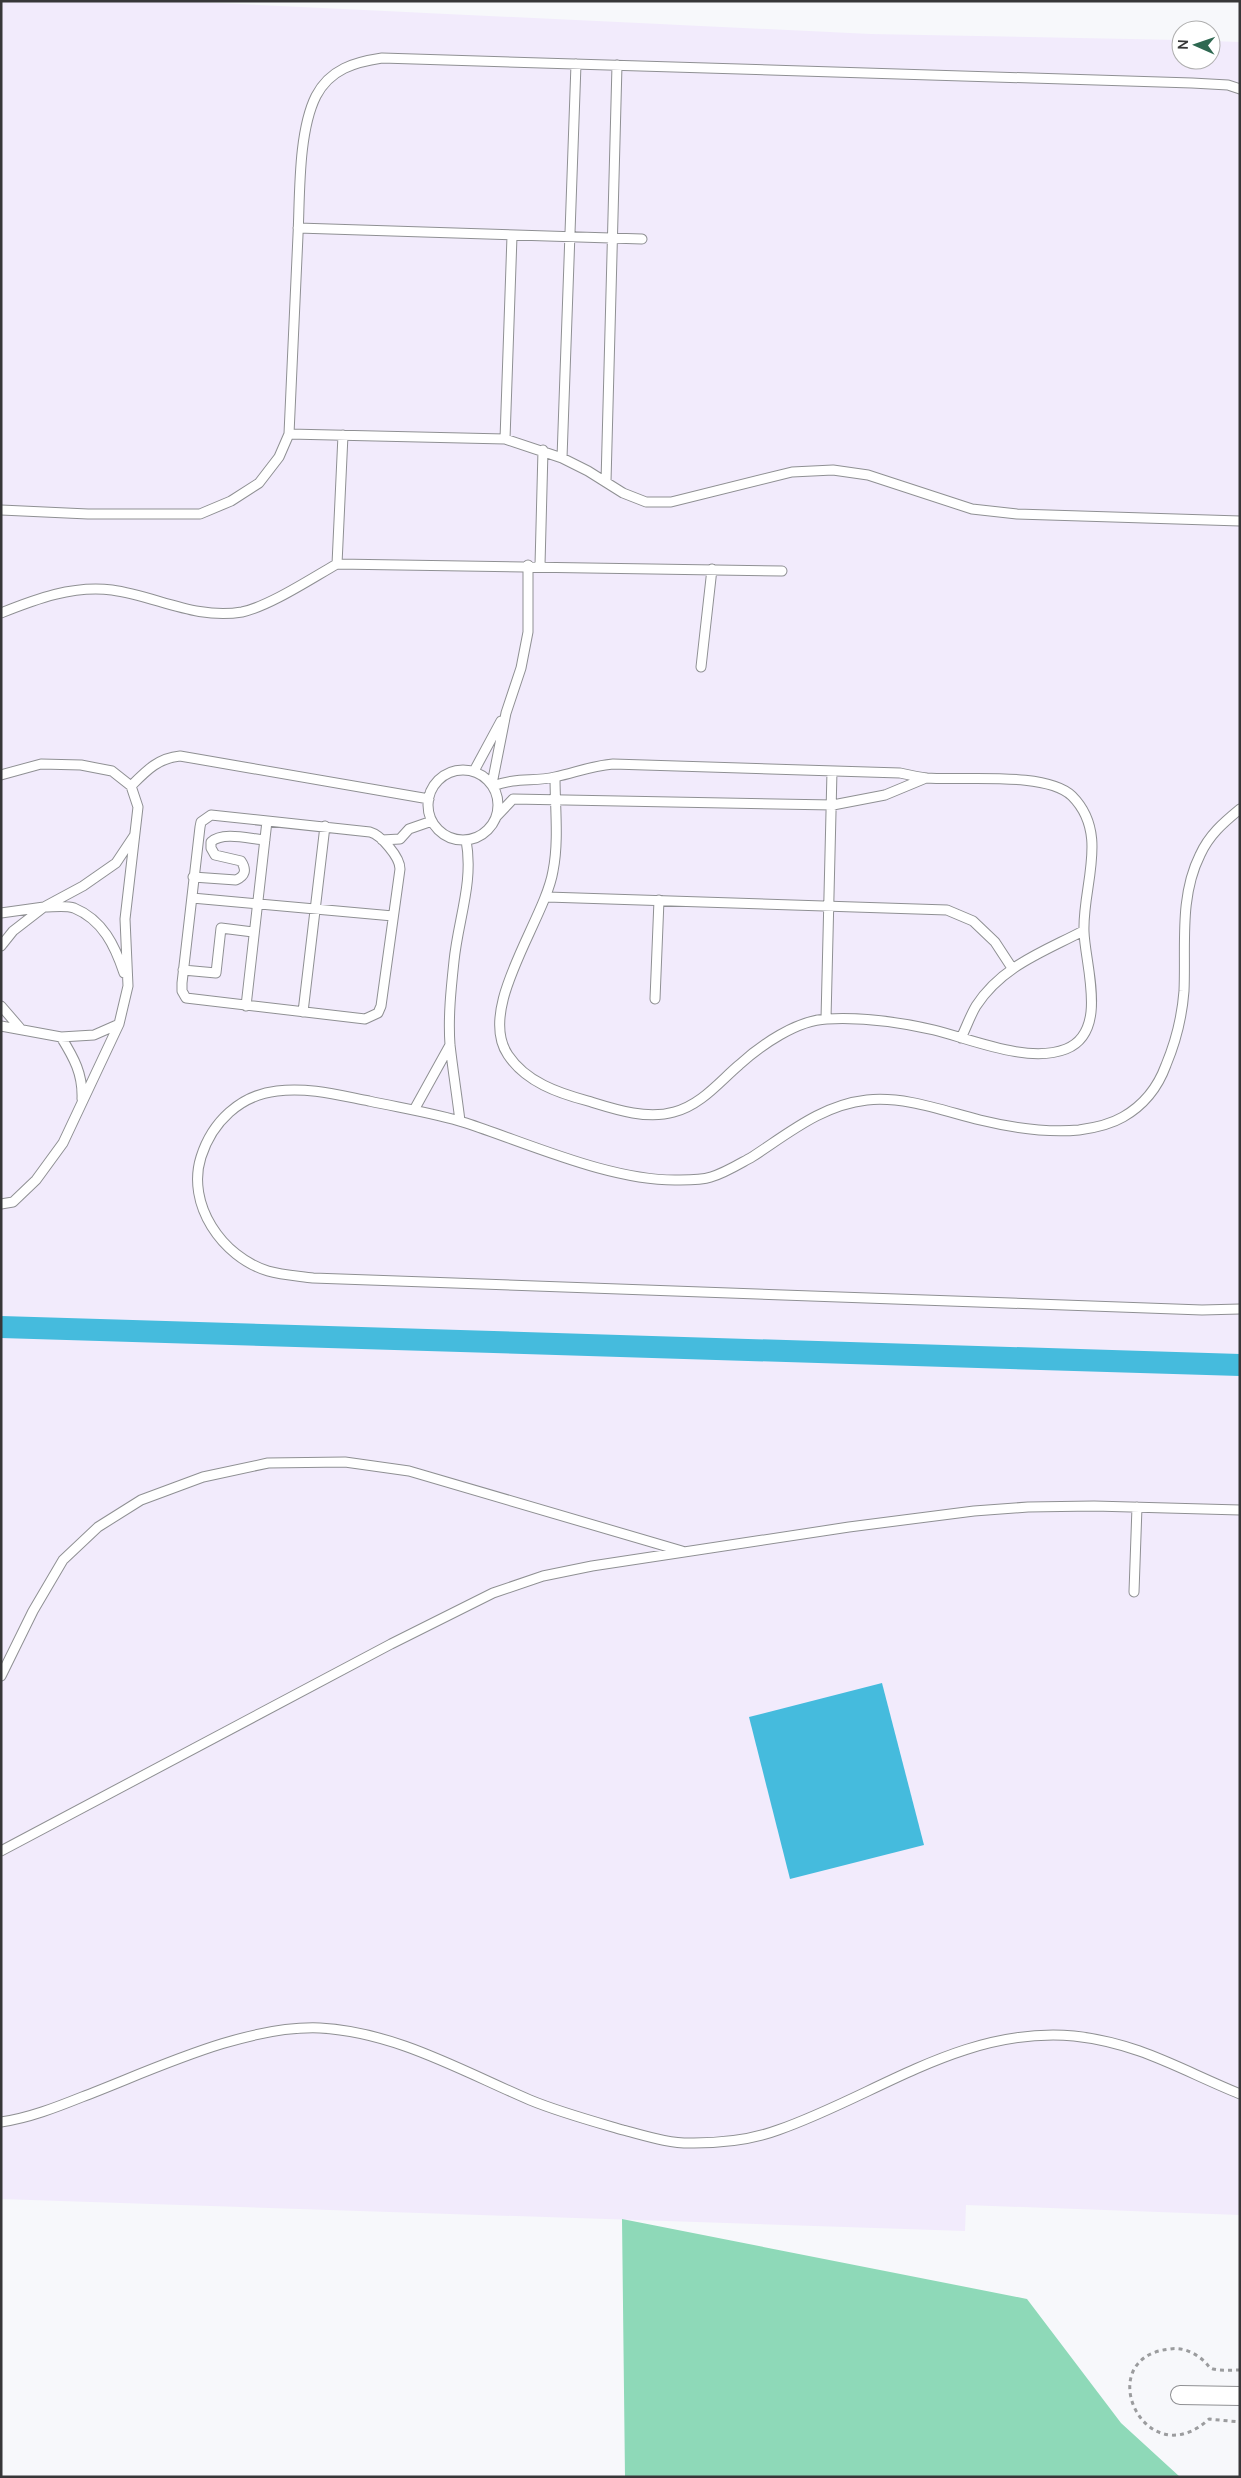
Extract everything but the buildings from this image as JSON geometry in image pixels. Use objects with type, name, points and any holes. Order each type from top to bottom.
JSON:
[{"type":"street","points":[[1180,2394],[1240,2396]]},
{"type":"lane","points":[[1,510],[88,514],[200,514],[232,501],[259,483],[279,457],[290,434],[298,228],[303,150],[308,120],[316,96],[333,75],[357,61],[382,58],[1182,82],[1228,85],[1240,89]]},
{"type":"lane","points":[[562,458],[576,64]]},
{"type":"lane","points":[[606,482],[617,66]]},
{"type":"lane","points":[[298,228],[512,236],[642,238]]},
{"type":"lane","points":[[505,439],[512,236]]},
{"type":"lane","points":[[290,434],[505,439],[543,450],[562,458],[623,493],[646,502],[671,502],[792,472],[833,470],[868,475],[972,509],[1017,514],[1240,521]]},
{"type":"lane","points":[[338,564],[343,435]]},
{"type":"lane","points":[[540,566],[543,450]]},
{"type":"lane","points":[[1,614],[40,598],[80,590],[112,590],[208,614],[244,612],[274,599],[338,564],[528,565],[782,571]]},
{"type":"lane","points":[[496,817],[498,801],[492,785],[506,713],[521,668],[528,632],[528,565]]},
{"type":"lane","points":[[702,667],[712,569]]},
{"type":"lane","points":[[474,771],[506,713]]},
{"type":"lane","points":[[131,786],[156,762],[168,757],[180,756],[353,788],[429,799]]},
{"type":"lane","points":[[1,775],[41,764],[80,765],[112,772],[131,786],[138,807],[124,919],[128,986],[119,1024],[64,1143],[36,1180],[14,1202],[1,1204]]},
{"type":"lane","points":[[492,785],[511,780],[554,777],[580,769],[614,764],[900,773],[927,778],[1024,780],[1052,786],[1070,794],[1083,811],[1091,827],[1093,849],[1084,931],[1092,994],[1090,1021],[1079,1042],[1064,1050],[1035,1053],[1002,1050],[900,1023],[826,1019],[812,1021],[760,1048],[740,1063],[715,1088],[674,1112],[646,1114],[618,1110],[542,1086],[523,1072],[506,1053],[500,1034],[504,992],[522,947],[547,897],[553,871],[556,843],[554,777]]},
{"type":"lane","points":[[492,785],[474,771],[464,770],[445,775],[437,781],[429,799],[432,821],[447,836],[466,840],[481,835],[488,830],[496,817],[513,799],[555,798],[833,805],[885,795],[927,778]]},
{"type":"lane","points":[[826,1019],[833,805],[832,771]]},
{"type":"lane","points":[[1240,809],[1215,830],[1199,856],[1188,891],[1184,928],[1184,994],[1177,1038],[1156,1087],[1146,1101],[1121,1119],[1091,1128],[1059,1132],[1020,1128],[896,1100],[871,1099],[842,1104],[808,1118],[736,1166],[710,1178],[651,1180],[614,1173],[460,1121],[414,1110],[309,1090],[268,1093],[253,1097],[229,1111],[207,1138],[198,1164],[199,1197],[214,1232],[236,1255],[267,1271],[313,1278],[1202,1310],[1240,1309]]},
{"type":"lane","points":[[211,815],[267,821],[376,833],[400,864],[381,1006],[378,1013],[365,1019],[186,998],[182,991],[183,970],[200,827],[205,818],[211,815]]},
{"type":"lane","points":[[246,1006],[267,821]]},
{"type":"lane","points":[[382,840],[400,839],[409,829],[432,821]]},
{"type":"lane","points":[[304,1012],[326,826]]},
{"type":"lane","points":[[1,946],[13,931],[44,907],[83,886],[116,862],[135,834]]},
{"type":"lane","points":[[193,877],[236,880],[242,878],[245,873],[245,867],[241,862],[214,855],[211,842],[216,838],[265,840]]},
{"type":"lane","points":[[460,1121],[450,1044],[450,1005],[454,958],[467,892],[469,857],[466,840]]},
{"type":"lane","points":[[547,897],[948,910],[973,921],[995,942],[1012,968]]},
{"type":"lane","points":[[192,898],[393,916]]},
{"type":"lane","points":[[655,998],[659,900]]},
{"type":"lane","points":[[1,913],[44,907],[74,908],[102,926],[117,951],[128,986]]},
{"type":"lane","points":[[183,970],[216,973],[222,928],[253,932]]},
{"type":"lane","points":[[961,1038],[975,1007],[995,981],[1034,954],[1084,931]]},
{"type":"lane","points":[[1,1006],[20,1028]]},
{"type":"lane","points":[[1,1026],[61,1037],[94,1034],[119,1024]]},
{"type":"lane","points":[[61,1037],[76,1060],[82,1081],[82,1104]]},
{"type":"lane","points":[[414,1110],[450,1044]]},
{"type":"lane","points":[[1,1676],[33,1612],[63,1560],[98,1526],[141,1500],[203,1477],[268,1463],[345,1462],[409,1471],[684,1552]]},
{"type":"lane","points":[[1,1851],[382,1648],[493,1593],[542,1576],[849,1527],[974,1511],[1028,1507],[1240,1510]]},
{"type":"lane","points":[[1134,1592],[1137,1508]]},
{"type":"lane","points":[[1,2122],[58,2106],[235,2040],[280,2030],[319,2028],[358,2032],[395,2042],[451,2064],[533,2101],[636,2133],[690,2144],[737,2141],[777,2131],[952,2053],[990,2042],[1030,2036],[1072,2036],[1110,2042],[1150,2053],[1240,2094]]},
{"type":"shaded area","points":[[1,1],[175,1],[871,34],[1171,40],[1171,70],[1221,70],[1221,41],[1240,42],[1240,2215],[966,2205],[965,2231],[1,2199]]},
{"type":"green space","points":[[622,2219],[1027,2299],[1121,2423],[1180,2477],[625,2477]]},
{"type":"water","points":[[882,1683],[924,1845],[790,1879],[749,1717]]},
{"type":"waterway","points":[[1,1327],[1240,1365]]}]
